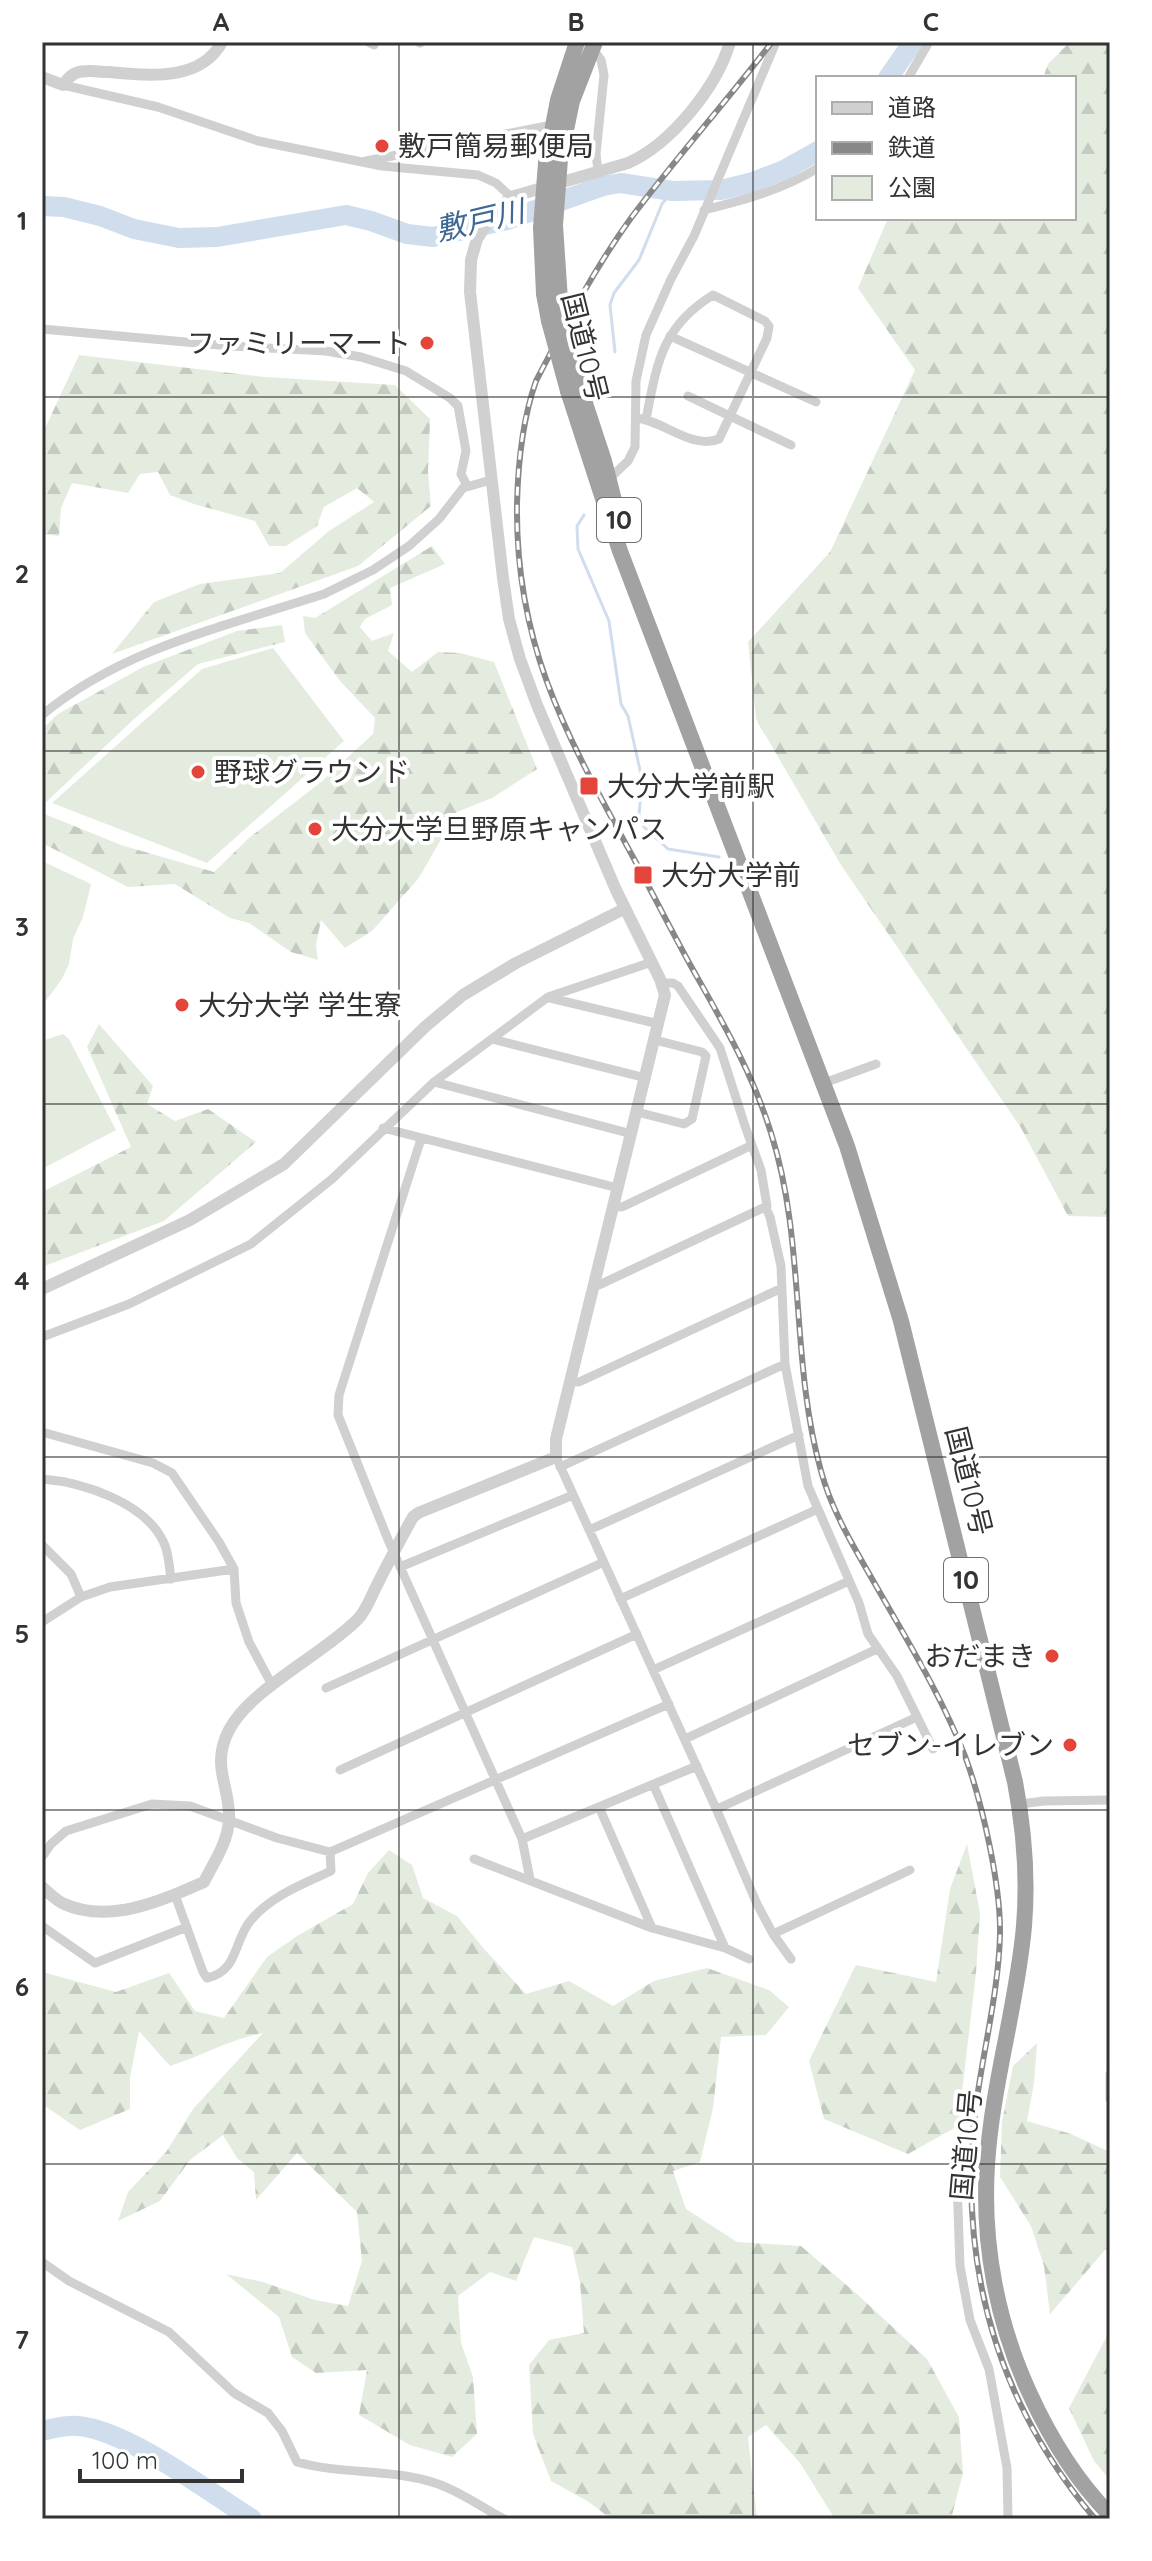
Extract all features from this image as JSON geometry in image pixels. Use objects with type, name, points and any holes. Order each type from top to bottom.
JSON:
[{"type":"highway","name":"国道10号","points":[[588,44],[552,125],[553,161],[544,294],[549,321],[660,655],[847,1146],[901,1321],[1020,1804],[1025,1870],[1024,1925],[996,2089],[987,2163],[987,2217],[995,2289],[1024,2381],[1049,2433],[1070,2466],[1110,2515]]},
{"type":"highway","name":"国道10号","points":[[553,161],[588,44]]},
{"type":"highway","name":"国道10号","points":[[548,226],[573,388]]},
{"type":"street","points":[[63,85],[73,73],[85,71],[178,73],[196,67],[222,42]]},
{"type":"street","points":[[730,42],[714,78],[668,137],[641,157],[511,197],[492,215],[481,232],[471,260],[470,292],[507,604],[520,659],[624,909],[662,983],[665,999],[556,1439],[558,1462],[717,1809],[744,1877],[773,1934],[791,1959]]},
{"type":"street","points":[[641,418],[637,372],[646,335],[694,236],[759,78],[774,53],[776,42]]},
{"type":"street","points":[[909,76],[929,42]]},
{"type":"street","points":[[588,44],[601,60],[604,75],[596,154],[598,171]]},
{"type":"street","points":[[42,77],[63,85],[158,107],[247,138],[359,163],[478,175],[496,183],[511,197]]},
{"type":"street","points":[[359,163],[552,125]]},
{"type":"street","points":[[705,206],[765,193],[798,181],[816,169]]},
{"type":"street","points":[[602,478],[634,452],[641,418],[656,364],[670,336],[695,306],[713,295],[765,321],[769,326],[752,372],[719,439],[710,442],[677,434],[641,418]]},
{"type":"street","points":[[42,329],[230,346],[326,351],[361,357],[406,371],[458,406],[466,451],[461,474],[467,486]]},
{"type":"street","points":[[670,336],[816,402]]},
{"type":"street","points":[[688,396],[791,445]]},
{"type":"street","points":[[42,715],[85,685],[177,639],[324,594],[373,570],[424,534],[456,494],[467,486],[491,480]]},
{"type":"street","points":[[42,1289],[190,1220],[284,1164],[426,1026],[463,995],[516,963],[624,909]]},
{"type":"street","points":[[42,1337],[129,1304],[251,1244],[332,1179],[434,1082],[548,997],[652,962]]},
{"type":"street","points":[[662,983],[678,986],[716,1039],[768,1198],[766,1208],[780,1261],[785,1364],[807,1480],[859,1603],[868,1634],[897,1676],[933,1749]]},
{"type":"street","points":[[548,997],[659,1024]]},
{"type":"street","points":[[492,1039],[646,1078]]},
{"type":"street","points":[[637,1112],[684,1124],[692,1119],[706,1056],[702,1052],[655,1040]]},
{"type":"street","points":[[824,1083],[876,1064]]},
{"type":"street","points":[[434,1082],[632,1134]]},
{"type":"street","points":[[383,1128],[618,1188]]},
{"type":"street","points":[[421,1139],[337,1402],[338,1415],[393,1552],[522,1839],[530,1879]]},
{"type":"street","points":[[614,1206],[622,1207],[748,1147]]},
{"type":"street","points":[[595,1283],[599,1285],[766,1208]]},
{"type":"street","points":[[570,1381],[579,1382],[782,1288]]},
{"type":"street","points":[[42,1887],[61,1902],[90,1911],[110,1912],[144,1905],[204,1882],[225,1839],[229,1819],[220,1769],[228,1732],[241,1714],[272,1685],[361,1617],[393,1552],[418,1513],[558,1462],[785,1364]]},
{"type":"street","points":[[42,1432],[153,1463],[172,1473],[234,1569],[236,1603],[249,1642],[272,1685]]},
{"type":"street","points":[[589,1530],[799,1435]]},
{"type":"street","points":[[42,1479],[69,1482],[110,1496],[142,1516],[162,1537],[171,1579]]},
{"type":"street","points":[[400,1567],[573,1495]]},
{"type":"street","points":[[620,1599],[818,1509]]},
{"type":"street","points":[[42,1545],[71,1574],[81,1597]]},
{"type":"street","points":[[326,1688],[604,1562]]},
{"type":"street","points":[[42,1622],[81,1597],[119,1585],[234,1569]]},
{"type":"street","points":[[653,1670],[849,1581]]},
{"type":"street","points":[[340,1770],[637,1634]]},
{"type":"street","points":[[685,1739],[877,1649]]},
{"type":"street","points":[[42,1857],[66,1831],[152,1804],[190,1806],[277,1838],[330,1852],[669,1704]]},
{"type":"street","points":[[717,1809],[917,1717]]},
{"type":"street","points":[[522,1839],[697,1766]]},
{"type":"street","points":[[653,1784],[725,1948]]},
{"type":"street","points":[[1020,1804],[1110,1800]]},
{"type":"street","points":[[599,1807],[652,1928]]},
{"type":"street","points":[[42,1837],[51,1844]]},
{"type":"street","points":[[175,1895],[203,1972],[207,1978],[219,1975],[229,1966],[248,1923],[262,1909],[295,1888],[331,1871],[330,1852]]},
{"type":"street","points":[[474,1859],[652,1928],[725,1948],[749,1959]]},
{"type":"street","points":[[773,1934],[910,1870]]},
{"type":"street","points":[[42,1926],[95,1963],[187,1927]]},
{"type":"street","points":[[1110,2074],[1110,2099]]},
{"type":"street","points":[[987,2163],[968,2165],[957,2181],[959,2248],[968,2308],[986,2360],[996,2410],[1007,2476],[1008,2519]]},
{"type":"street","points":[[42,2262],[69,2281],[169,2332],[234,2393],[268,2413],[282,2431],[297,2462],[315,2467],[389,2473],[439,2484],[504,2519]]},
{"type":"green space","points":[[1070,42],[1110,42],[1110,1217],[1068,1216],[1021,1128],[841,865],[756,719],[748,642],[830,552],[915,370],[858,288],[887,220],[1076,220],[1076,76],[1044,76],[1048,64]]},
{"type":"green space","points":[[79,355],[264,377],[395,385],[430,419],[428,472],[431,506],[358,566],[112,654],[154,602],[200,584],[280,573],[329,531],[374,502],[357,488],[324,507],[317,526],[286,546],[269,546],[255,521],[170,495],[158,472],[140,474],[128,493],[72,483],[61,508],[59,536],[42,534],[42,435]]},
{"type":"green space","points":[[432,546],[445,564],[390,588],[392,605],[365,619],[360,627],[372,641],[394,633],[388,651],[412,672],[438,652],[460,653],[494,662],[537,769],[492,798],[457,812],[418,879],[372,931],[345,948],[321,920],[316,945],[318,960],[291,952],[249,923],[230,918],[175,884],[128,887],[42,843],[42,813],[121,845],[214,872],[250,837],[321,782],[373,734],[375,718],[340,681],[305,633],[303,616],[315,618]]},
{"type":"green space","points":[[282,625],[285,642],[198,664],[42,806],[42,729],[58,714],[143,667],[237,631]]},
{"type":"green space","name":"野球グラウンド","points":[[273,648],[344,741],[207,863],[52,803],[202,669]]},
{"type":"green space","points":[[42,861],[91,884],[83,917],[73,939],[69,964],[42,1006]]},
{"type":"green space","points":[[99,1024],[153,1086],[147,1104],[175,1121],[208,1109],[256,1142],[164,1221],[42,1267],[42,1192],[131,1147],[87,1047]]},
{"type":"green space","points":[[63,1034],[69,1039],[116,1130],[42,1169],[42,1041]]},
{"type":"green space","points":[[967,1844],[980,1913],[958,2126],[908,2154],[824,2119],[809,2061],[856,1965],[936,1982],[950,1889]]},
{"type":"green space","points":[[389,1850],[412,1865],[423,1898],[457,1916],[526,1994],[569,1981],[613,2006],[654,1981],[707,1968],[769,1990],[789,2007],[766,2035],[721,2037],[713,2108],[700,2162],[673,2171],[686,2209],[737,2242],[801,2246],[927,2359],[959,2417],[963,2473],[951,2519],[835,2519],[800,2463],[766,2425],[748,2437],[757,2519],[611,2519],[589,2502],[551,2481],[533,2434],[529,2365],[549,2340],[584,2333],[580,2283],[572,2247],[534,2237],[516,2281],[490,2272],[458,2296],[461,2343],[473,2377],[477,2434],[452,2457],[410,2445],[359,2415],[367,2370],[316,2373],[292,2357],[279,2317],[226,2274],[263,2282],[315,2300],[348,2306],[362,2261],[357,2212],[297,2153],[256,2200],[254,2172],[237,2158],[223,2135],[190,2160],[160,2201],[118,2221],[128,2192],[166,2152],[193,2109],[263,2033],[170,2066],[139,2031],[130,2078],[130,2109],[80,2130],[42,2104],[42,1972],[116,1992],[169,1973],[195,2011],[224,2018],[267,1957],[353,1904],[368,1873]]},
{"type":"green space","points":[[1037,2043],[1027,2121],[1071,2134],[1110,2152],[1110,2249],[1105,2250],[1050,2314],[1044,2266],[1031,2226],[1000,2177],[1002,2122],[1013,2066]]},
{"type":"green space","points":[[1110,2330],[1110,2480],[1094,2461],[1069,2408]]},
{"type":"waterway","name":"敷戸川","points":[[889,76],[913,42]]},
{"type":"waterway","name":"敷戸川","points":[[42,206],[64,207],[134,229],[179,238],[217,237],[346,215],[407,234],[433,237],[507,220],[603,186],[621,183],[672,191],[721,190],[784,170],[816,152]]},
{"type":"waterway","points":[[615,352],[610,305],[614,293],[639,260],[662,204],[672,191]]},
{"type":"waterway","points":[[584,515],[577,526],[578,549],[609,621],[621,704],[628,716],[642,779],[639,815],[644,827],[668,849],[719,857]]},
{"type":"waterway","points":[[42,2431],[78,2426],[120,2438],[167,2464],[252,2519]]},
{"type":"railway","points":[[772,42],[617,237],[536,381],[524,426],[517,504],[525,602],[535,647],[567,730],[736,1048],[764,1111],[782,1175],[789,1217],[805,1387],[821,1471],[844,1529],[945,1711],[978,1796],[994,1869],[1000,1935],[995,1989],[974,2123],[972,2202],[976,2252],[984,2300],[997,2347],[1015,2392],[1037,2436],[1095,2519]]},
{"type":"place","name":"敷戸簡易郵便局","points":[[382,146]]},
{"type":"place","name":"ファミリーマート","points":[[427,343]]},
{"type":"place","name":"野球グラウンド","points":[[198,772]]},
{"type":"place","name":"大分大学前駅","points":[[589,786]]},
{"type":"place","name":"大分大学旦野原キャンパス","points":[[315,829]]},
{"type":"place","name":"大分大学前","points":[[643,875]]},
{"type":"place","name":"大分大学 学生寮","points":[[182,1005]]},
{"type":"place","name":"おだまき","points":[[1052,1656]]},
{"type":"place","name":"セブン-イレブン","points":[[1070,1745]]}]
